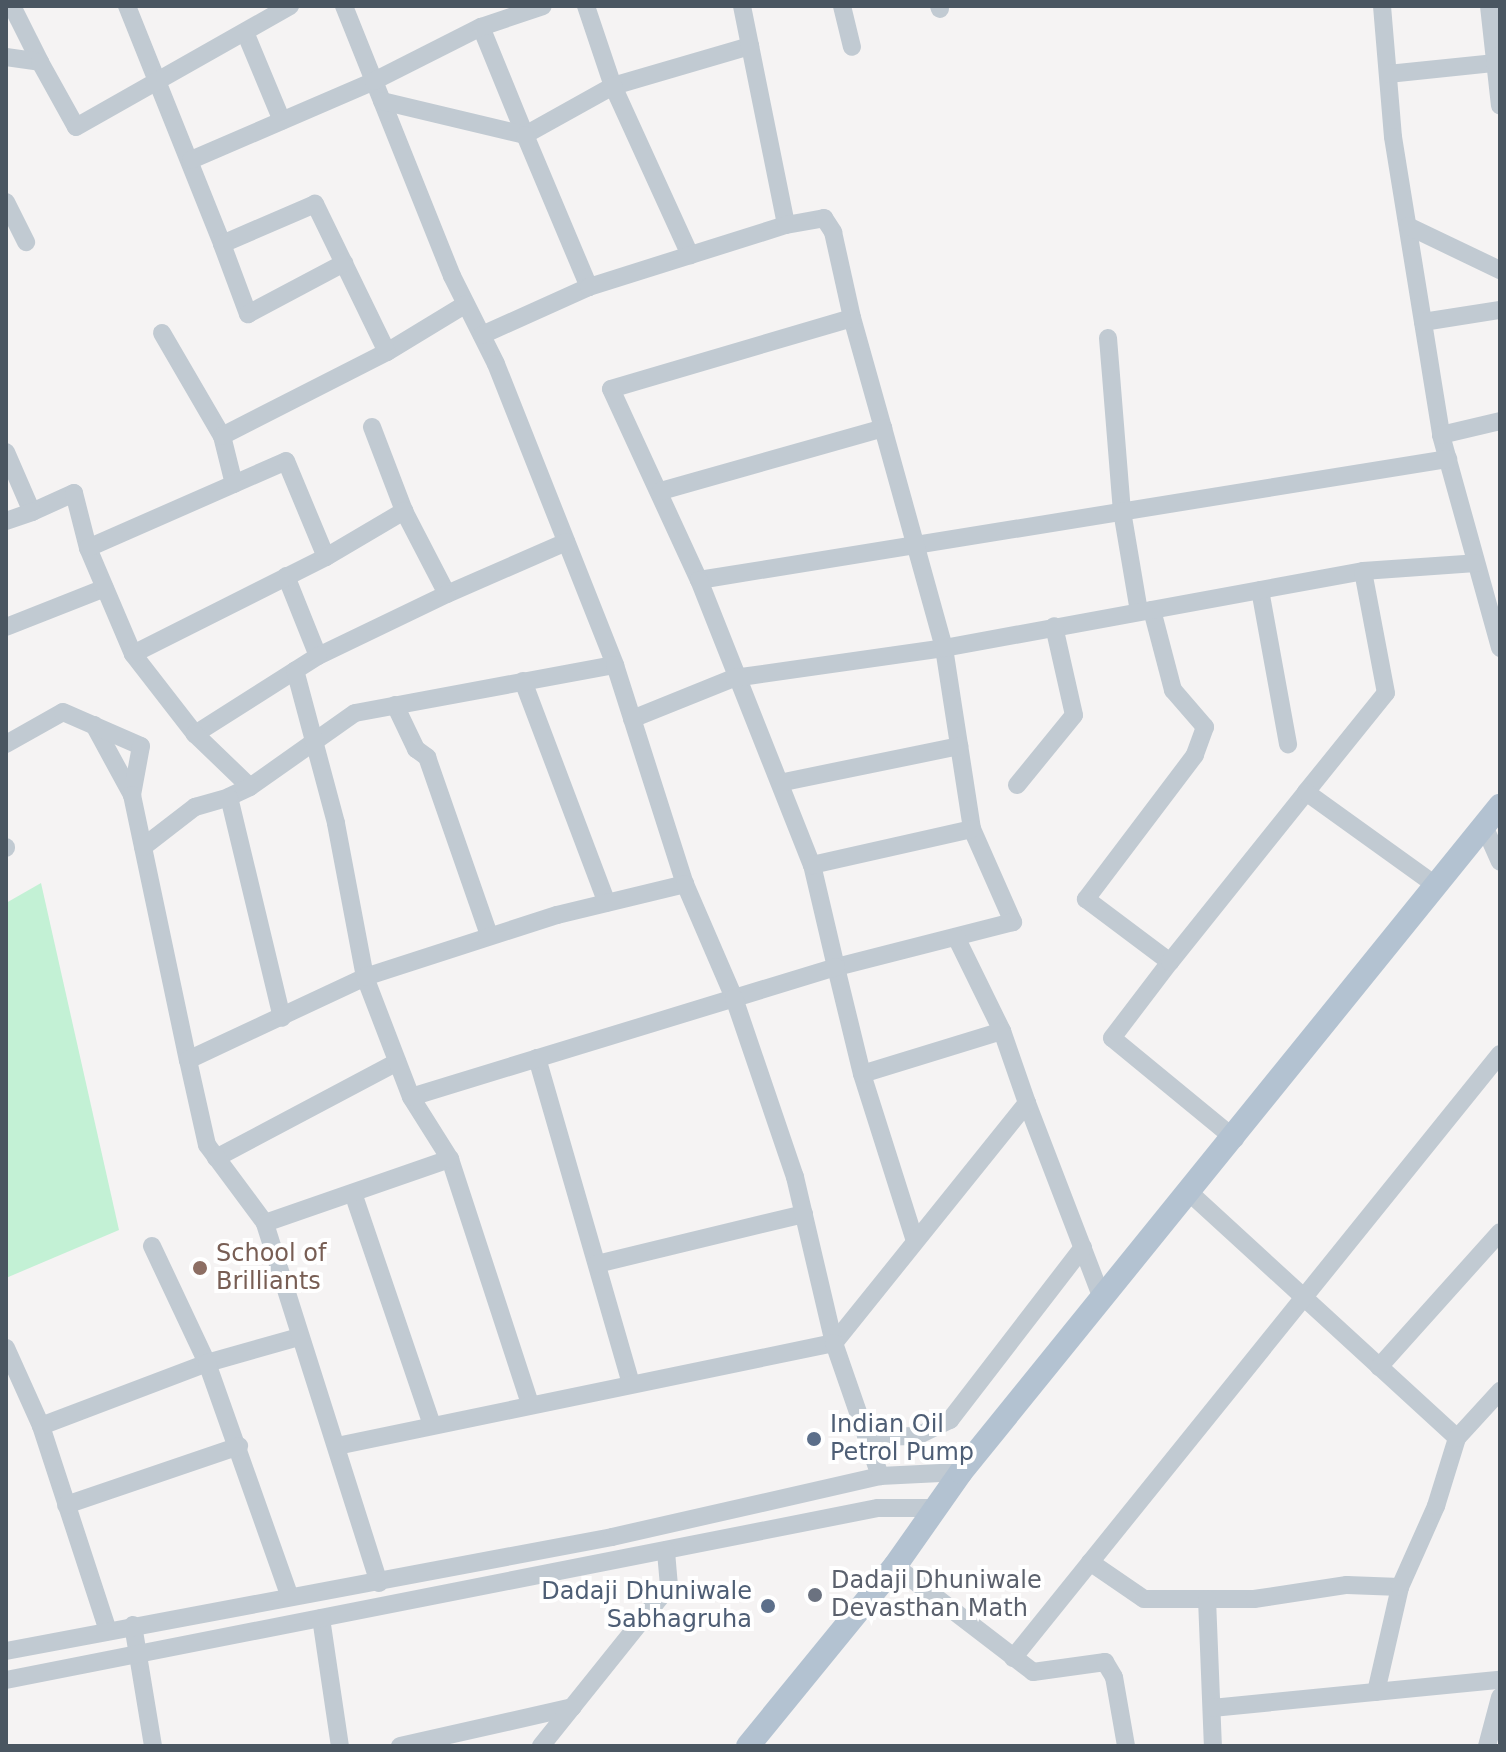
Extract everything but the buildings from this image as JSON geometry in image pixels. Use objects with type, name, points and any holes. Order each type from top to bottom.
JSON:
[{"type":"main road","points":[[748,1746],[895,1566],[961,1472],[1191,1194],[1500,806]]},
{"type":"street","points":[[12,6],[76,127],[290,6]]},
{"type":"street","points":[[127,6],[161,80],[248,314],[344,263]]},
{"type":"street","points":[[344,6],[466,304],[482,335],[615,665],[685,884],[734,998],[804,1214],[834,1343],[880,1476]]},
{"type":"street","points":[[191,160],[374,81],[481,27],[543,6]]},
{"type":"street","points":[[586,6],[613,86],[690,255]]},
{"type":"street","points":[[742,6],[786,225]]},
{"type":"street","points":[[842,6],[852,47]]},
{"type":"street","points":[[1382,6],[1408,226],[1441,435],[1500,648]]},
{"type":"street","points":[[1489,6],[1498,60],[1500,105]]},
{"type":"street","points":[[481,27],[589,287]]},
{"type":"street","points":[[245,32],[282,121]]},
{"type":"street","points":[[382,101],[525,135],[613,86],[750,46]]},
{"type":"street","points":[[6,57],[40,62]]},
{"type":"street","points":[[1388,74],[1498,60]]},
{"type":"street","points":[[6,202],[26,242]]},
{"type":"street","points":[[222,244],[315,204],[387,352]]},
{"type":"street","points":[[411,1097],[836,967],[1013,922],[972,829],[944,648],[917,542],[852,318],[830,222],[824,218],[786,225],[589,287],[482,335]]},
{"type":"street","points":[[1408,226],[1500,270]]},
{"type":"street","points":[[222,436],[387,352],[466,304]]},
{"type":"street","points":[[1423,322],[1500,310]]},
{"type":"street","points":[[852,318],[611,389],[661,491],[699,580],[734,678],[784,782],[812,865],[862,1074],[915,1241]]},
{"type":"street","points":[[162,333],[222,436],[234,484]]},
{"type":"street","points":[[1108,338],[1122,511],[1146,611],[1173,690],[1205,727],[1195,755],[1086,899],[1170,962]]},
{"type":"street","points":[[1441,435],[1500,421]]},
{"type":"street","points":[[372,427],[404,511],[447,594]]},
{"type":"street","points":[[661,491],[883,428]]},
{"type":"street","points":[[6,452],[32,512]]},
{"type":"street","points":[[699,580],[917,542],[1448,459]]},
{"type":"street","points":[[88,548],[286,461],[326,557]]},
{"type":"street","points":[[6,521],[74,493],[88,548],[133,654],[195,734],[250,787]]},
{"type":"street","points":[[133,654],[326,557],[404,511]]},
{"type":"street","points":[[195,734],[318,656],[447,594],[566,542]]},
{"type":"street","points":[[632,719],[734,678],[944,648],[1363,571],[1476,563]]},
{"type":"street","points":[[1235,1139],[1112,1038],[1386,693],[1363,571]]},
{"type":"street","points":[[286,576],[318,656]]},
{"type":"street","points":[[6,627],[105,588]]},
{"type":"street","points":[[1260,590],[1288,744]]},
{"type":"street","points":[[1017,785],[1074,715],[1054,626]]},
{"type":"street","points":[[143,847],[195,807],[250,787],[355,713],[615,665]]},
{"type":"street","points":[[295,670],[315,740],[365,977],[411,1097],[450,1159],[530,1404]]},
{"type":"street","points":[[523,681],[607,903]]},
{"type":"street","points":[[395,705],[416,749],[427,757],[489,935]]},
{"type":"street","points":[[6,744],[63,712],[141,746],[132,795]]},
{"type":"street","points":[[94,725],[132,795],[207,1145],[265,1223],[379,1583]]},
{"type":"street","points":[[784,782],[959,746]]},
{"type":"street","points":[[1306,792],[1437,886]]},
{"type":"street","points":[[229,797],[282,1018]]},
{"type":"street","points":[[1484,826],[1500,862]]},
{"type":"street","points":[[812,865],[972,829]]},
{"type":"street","points":[[188,1060],[365,977],[489,935],[685,884]]},
{"type":"street","points":[[956,937],[1002,1031],[1103,1301]]},
{"type":"street","points":[[862,1074],[1002,1031]]},
{"type":"street","points":[[1013,1658],[1500,1054]]},
{"type":"street","points":[[537,1058],[631,1383]]},
{"type":"street","points":[[216,1158],[397,1062]]},
{"type":"street","points":[[337,1446],[834,1343],[1027,1103]]},
{"type":"street","points":[[265,1223],[450,1159]]},
{"type":"street","points":[[353,1193],[432,1425]]},
{"type":"street","points":[[1191,1194],[1457,1438]]},
{"type":"street","points":[[597,1264],[804,1214]]},
{"type":"street","points":[[1379,1367],[1500,1232]]},
{"type":"street","points":[[152,1246],[207,1363],[239,1446],[290,1597]]},
{"type":"street","points":[[866,1437],[917,1436],[950,1420],[1083,1247]]},
{"type":"street","points":[[41,1426],[207,1363],[299,1337]]},
{"type":"street","points":[[6,1348],[41,1426],[108,1631]]},
{"type":"street","points":[[1376,1692],[1400,1587],[1436,1506],[1457,1438],[1500,1391]]},
{"type":"street","points":[[66,1505],[239,1446]]},
{"type":"street","points":[[6,1651],[612,1537],[880,1476],[961,1472]]},
{"type":"street","points":[[6,1680],[878,1508],[936,1508]]},
{"type":"street","points":[[541,1746],[669,1586],[666,1550]]},
{"type":"street","points":[[1090,1562],[1144,1599],[1207,1599],[1347,1585],[1400,1587]]},
{"type":"street","points":[[895,1566],[1033,1672],[1105,1662],[1114,1677],[1126,1746]]},
{"type":"street","points":[[1207,1599],[1213,1746]]},
{"type":"street","points":[[321,1618],[340,1746]]},
{"type":"street","points":[[133,1625],[153,1746]]},
{"type":"street","points":[[1212,1708],[1500,1680]]},
{"type":"street","points":[[1487,1746],[1500,1697]]},
{"type":"street","points":[[400,1746],[573,1707]]},
{"type":"green space","points":[[41,883],[119,1230],[6,1278],[6,903]]},
{"type":"place","name":"School of Brilliants","points":[[200,1268]]},
{"type":"place","name":"Indian Oil Petrol Pump","points":[[814,1439]]},
{"type":"place","name":"Dadaji Dhuniwale Devasthan Math","points":[[815,1595]]},
{"type":"place","name":"Dadaji Dhuniwale Sabhagruha","points":[[768,1606]]}]
